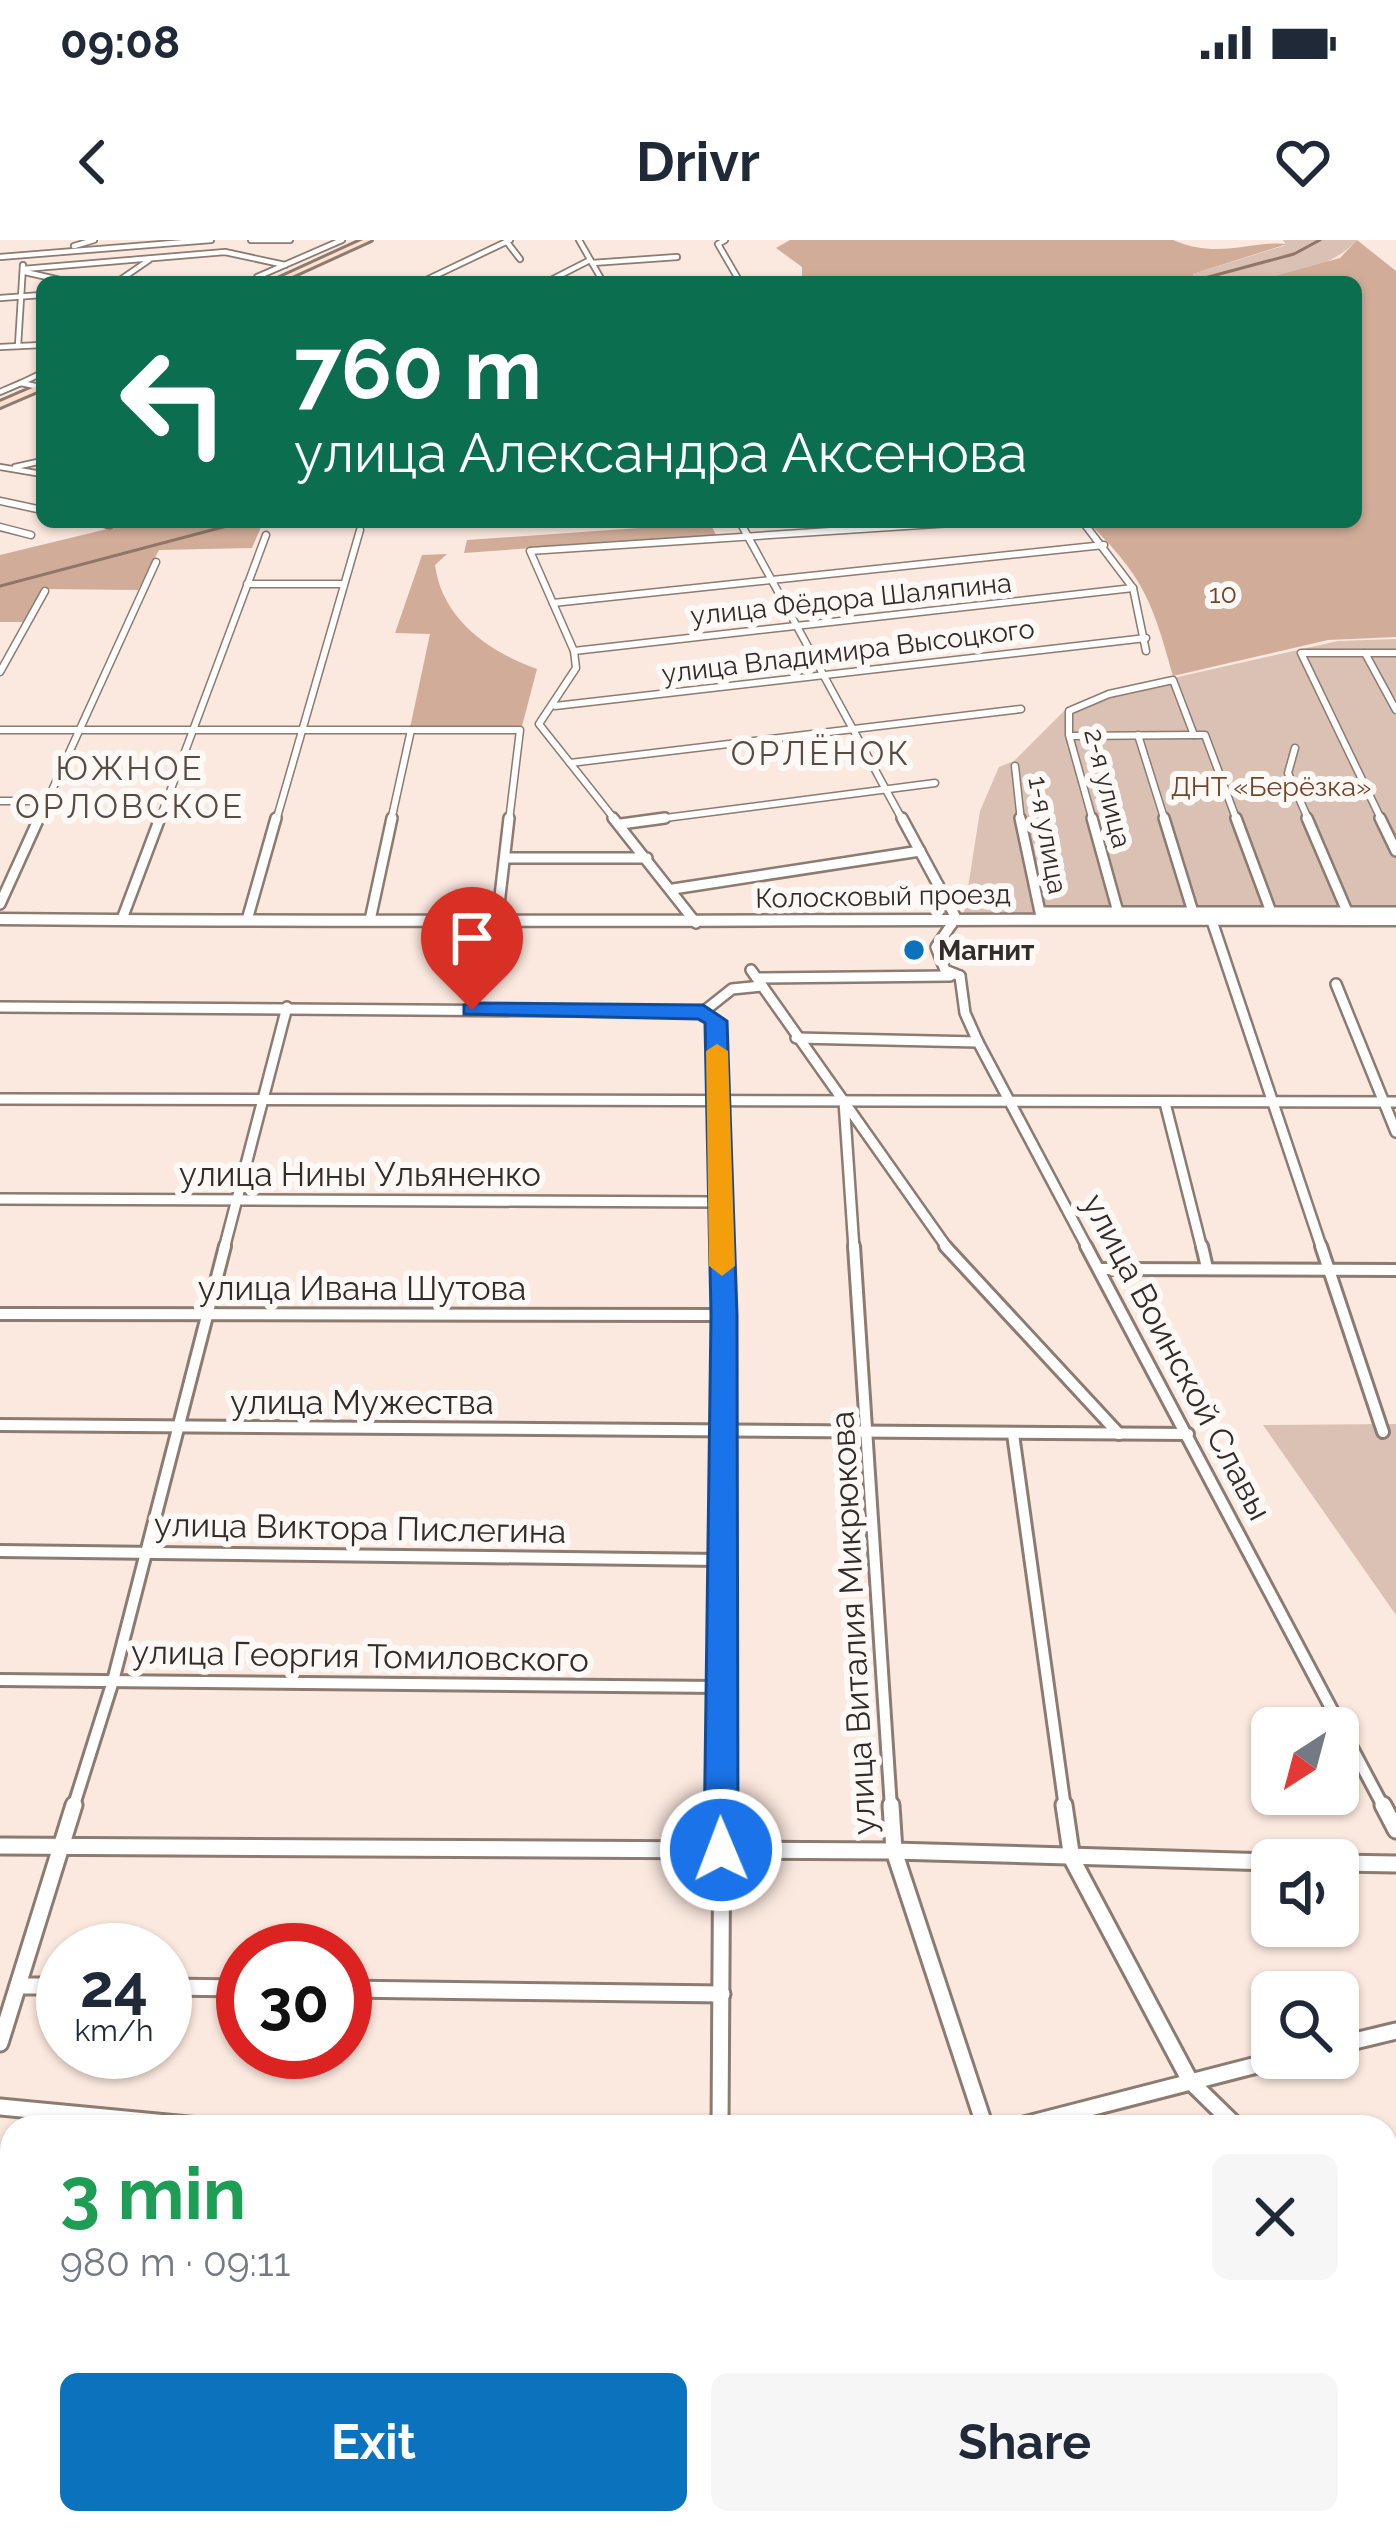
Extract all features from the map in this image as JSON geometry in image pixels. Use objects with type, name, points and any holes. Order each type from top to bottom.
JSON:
[{"type":"main road","points":[[287,276],[368,240]]},
{"type":"main road","points":[[0,405],[36,389]]},
{"type":"street","points":[[45,240],[56,251]]},
{"type":"street","points":[[56,251],[94,240]]},
{"type":"street","points":[[0,257],[211,240]]},
{"type":"street","points":[[251,240],[290,240]]},
{"type":"street","points":[[261,276],[342,240]]},
{"type":"street","points":[[579,240],[599,276]]},
{"type":"street","points":[[725,240],[718,244],[741,276]]},
{"type":"street","points":[[435,276],[509,241],[520,259]]},
{"type":"street","points":[[126,276],[176,243]]},
{"type":"street","points":[[23,270],[225,252],[285,265]]},
{"type":"street","points":[[19,346],[24,255]]},
{"type":"street","points":[[560,276],[591,262],[677,257]]},
{"type":"street","points":[[23,270],[46,276]]},
{"type":"street","points":[[0,298],[36,296]]},
{"type":"street","points":[[0,347],[36,345]]},
{"type":"street","points":[[0,392],[36,376]]},
{"type":"street","points":[[21,383],[36,386]]},
{"type":"street","points":[[12,468],[36,462]]},
{"type":"street","points":[[0,467],[36,472]]},
{"type":"street","points":[[0,501],[36,509]]},
{"type":"street","points":[[0,527],[31,535]]},
{"type":"street","points":[[743,528],[956,918]]},
{"type":"street","points":[[696,922],[539,724],[576,668],[574,651],[530,551],[872,528]]},
{"type":"street","points":[[1088,528],[1133,589],[1146,651]]},
{"type":"street","points":[[248,920],[360,530]]},
{"type":"street","points":[[122,919],[266,536]]},
{"type":"street","points":[[553,603],[1104,545]]},
{"type":"street","points":[[0,904],[156,562]]},
{"type":"street","points":[[247,584],[342,584]]},
{"type":"street","name":"улица Фёдора Шаляпина","points":[[574,651],[1133,589]]},
{"type":"street","points":[[0,672],[45,591]]},
{"type":"street","name":"улица Владимира Высоцкого","points":[[555,706],[1146,638]]},
{"type":"street","points":[[1396,653],[1301,653],[1396,850]]},
{"type":"street","points":[[1365,653],[1396,710]]},
{"type":"street","name":"2-я улица","points":[[1118,911],[1070,736],[1069,711],[1109,694],[1173,680],[1194,735]]},
{"type":"street","points":[[570,763],[1021,709]]},
{"type":"street","points":[[0,730],[520,730],[497,922]]},
{"type":"street","points":[[370,920],[412,730]]},
{"type":"street","points":[[1138,735],[1193,912]]},
{"type":"street","points":[[1070,736],[1205,735],[1271,912]]},
{"type":"street","points":[[1118,911],[1349,916],[1288,773],[1295,748]]},
{"type":"street","name":"1-я улица","points":[[1015,766],[1016,797],[1040,912],[1118,911]]},
{"type":"street","points":[[622,824],[935,783]]},
{"type":"street","points":[[0,801],[46,801]]},
{"type":"street","points":[[673,889],[920,851]]},
{"type":"street","points":[[505,858],[646,858]]},
{"type":"street","name":"Колосковый проезд","points":[[0,920],[696,922],[1396,916]]},
{"type":"street","name":"улица Воинской Славы","points":[[956,918],[936,937],[934,948],[945,970],[960,976],[965,1013],[978,1042],[1396,1830]]},
{"type":"street","points":[[1211,918],[1383,1432]]},
{"type":"street","points":[[703,1012],[732,989],[758,978],[960,976]]},
{"type":"street","points":[[758,978],[936,1237],[1119,1434]]},
{"type":"street","points":[[1336,984],[1390,1102],[1396,1132]]},
{"type":"street","points":[[0,1007],[703,1012],[716,1021],[724,1315],[720,2115]]},
{"type":"street","points":[[0,2043],[113,1681],[287,1007]]},
{"type":"street","points":[[796,1038],[978,1042]]},
{"type":"street","points":[[0,1099],[1390,1102]]},
{"type":"street","name":"улица Виталия Микрюкова","points":[[844,1101],[894,1851],[981,2115]]},
{"type":"street","points":[[1165,1102],[1207,1268]]},
{"type":"street","name":"улица Нины Ульяненко","points":[[0,1199],[720,1202]]},
{"type":"street","points":[[1099,1269],[1396,1270]]},
{"type":"street","name":"улица Ивана Шутова","points":[[0,1314],[724,1315]]},
{"type":"street","name":"улица Мужества","points":[[0,1425],[1188,1434]]},
{"type":"street","points":[[1013,1433],[1072,1859],[1190,2081],[1225,2115]]},
{"type":"street","name":"улица Виктора Пислегина","points":[[0,1551],[720,1560]]},
{"type":"street","name":"улица Георгия Томиловского","points":[[0,1680],[719,1687]]},
{"type":"street","points":[[0,1846],[894,1851],[1251,1862]]},
{"type":"street","points":[[1359,1863],[1396,1864]]},
{"type":"street","points":[[18,1986],[36,1986]]},
{"type":"street","points":[[372,1989],[722,1994]]},
{"type":"street","points":[[1359,2040],[1396,2031]]},
{"type":"street","points":[[1061,2115],[1251,2066]]},
{"type":"street","points":[[0,2107],[82,2115]]},
{"type":"green space","points":[[790,240],[1173,240],[1220,249],[1287,244],[1193,276],[802,276],[802,267],[776,248]]},
{"type":"green space","points":[[1283,240],[1357,240],[1323,264],[1281,276],[1193,276],[1193,274],[1286,245]]},
{"type":"green space","name":"10","points":[[1357,240],[1396,271],[1396,637],[1328,640],[1173,676],[1144,592],[1094,528],[1362,528],[1362,276],[1276,276],[1340,258]]},
{"type":"green space","points":[[111,528],[261,528],[252,548],[159,550],[138,590],[43,589],[24,622],[0,622],[0,555]]},
{"type":"green space","points":[[639,528],[712,528],[716,535],[464,553],[467,540]]},
{"type":"green space","points":[[447,554],[435,565],[439,584],[458,617],[485,643],[537,669],[522,726],[410,728],[430,634],[395,633],[422,555]]},
{"type":"green space","name":"ДНТ «Берёзка»","points":[[1396,639],[1396,911],[964,913],[980,811],[999,767],[1014,761],[1064,711],[1107,693],[1338,641]]},
{"type":"green space","points":[[1396,1424],[1396,1615],[1263,1425]]},
{"type":"waterway","points":[[1212,276],[1294,254],[1320,240]]},
{"type":"waterway","points":[[0,586],[219,528]]},
{"type":"slow traffic","points":[[717,1051],[722,1266]]},
{"type":"place","name":"Магнит","points":[[914,950]]},
{"type":"district","name":"ОРЛЁНОК","points":[[821,753]]},
{"type":"district","name":"ЮЖНОЕ ОРЛОВСКОЕ","points":[[130,787]]},
{"type":"route","points":[[472,1010],[703,1012],[716,1021],[724,1315],[721,1850]]}]
